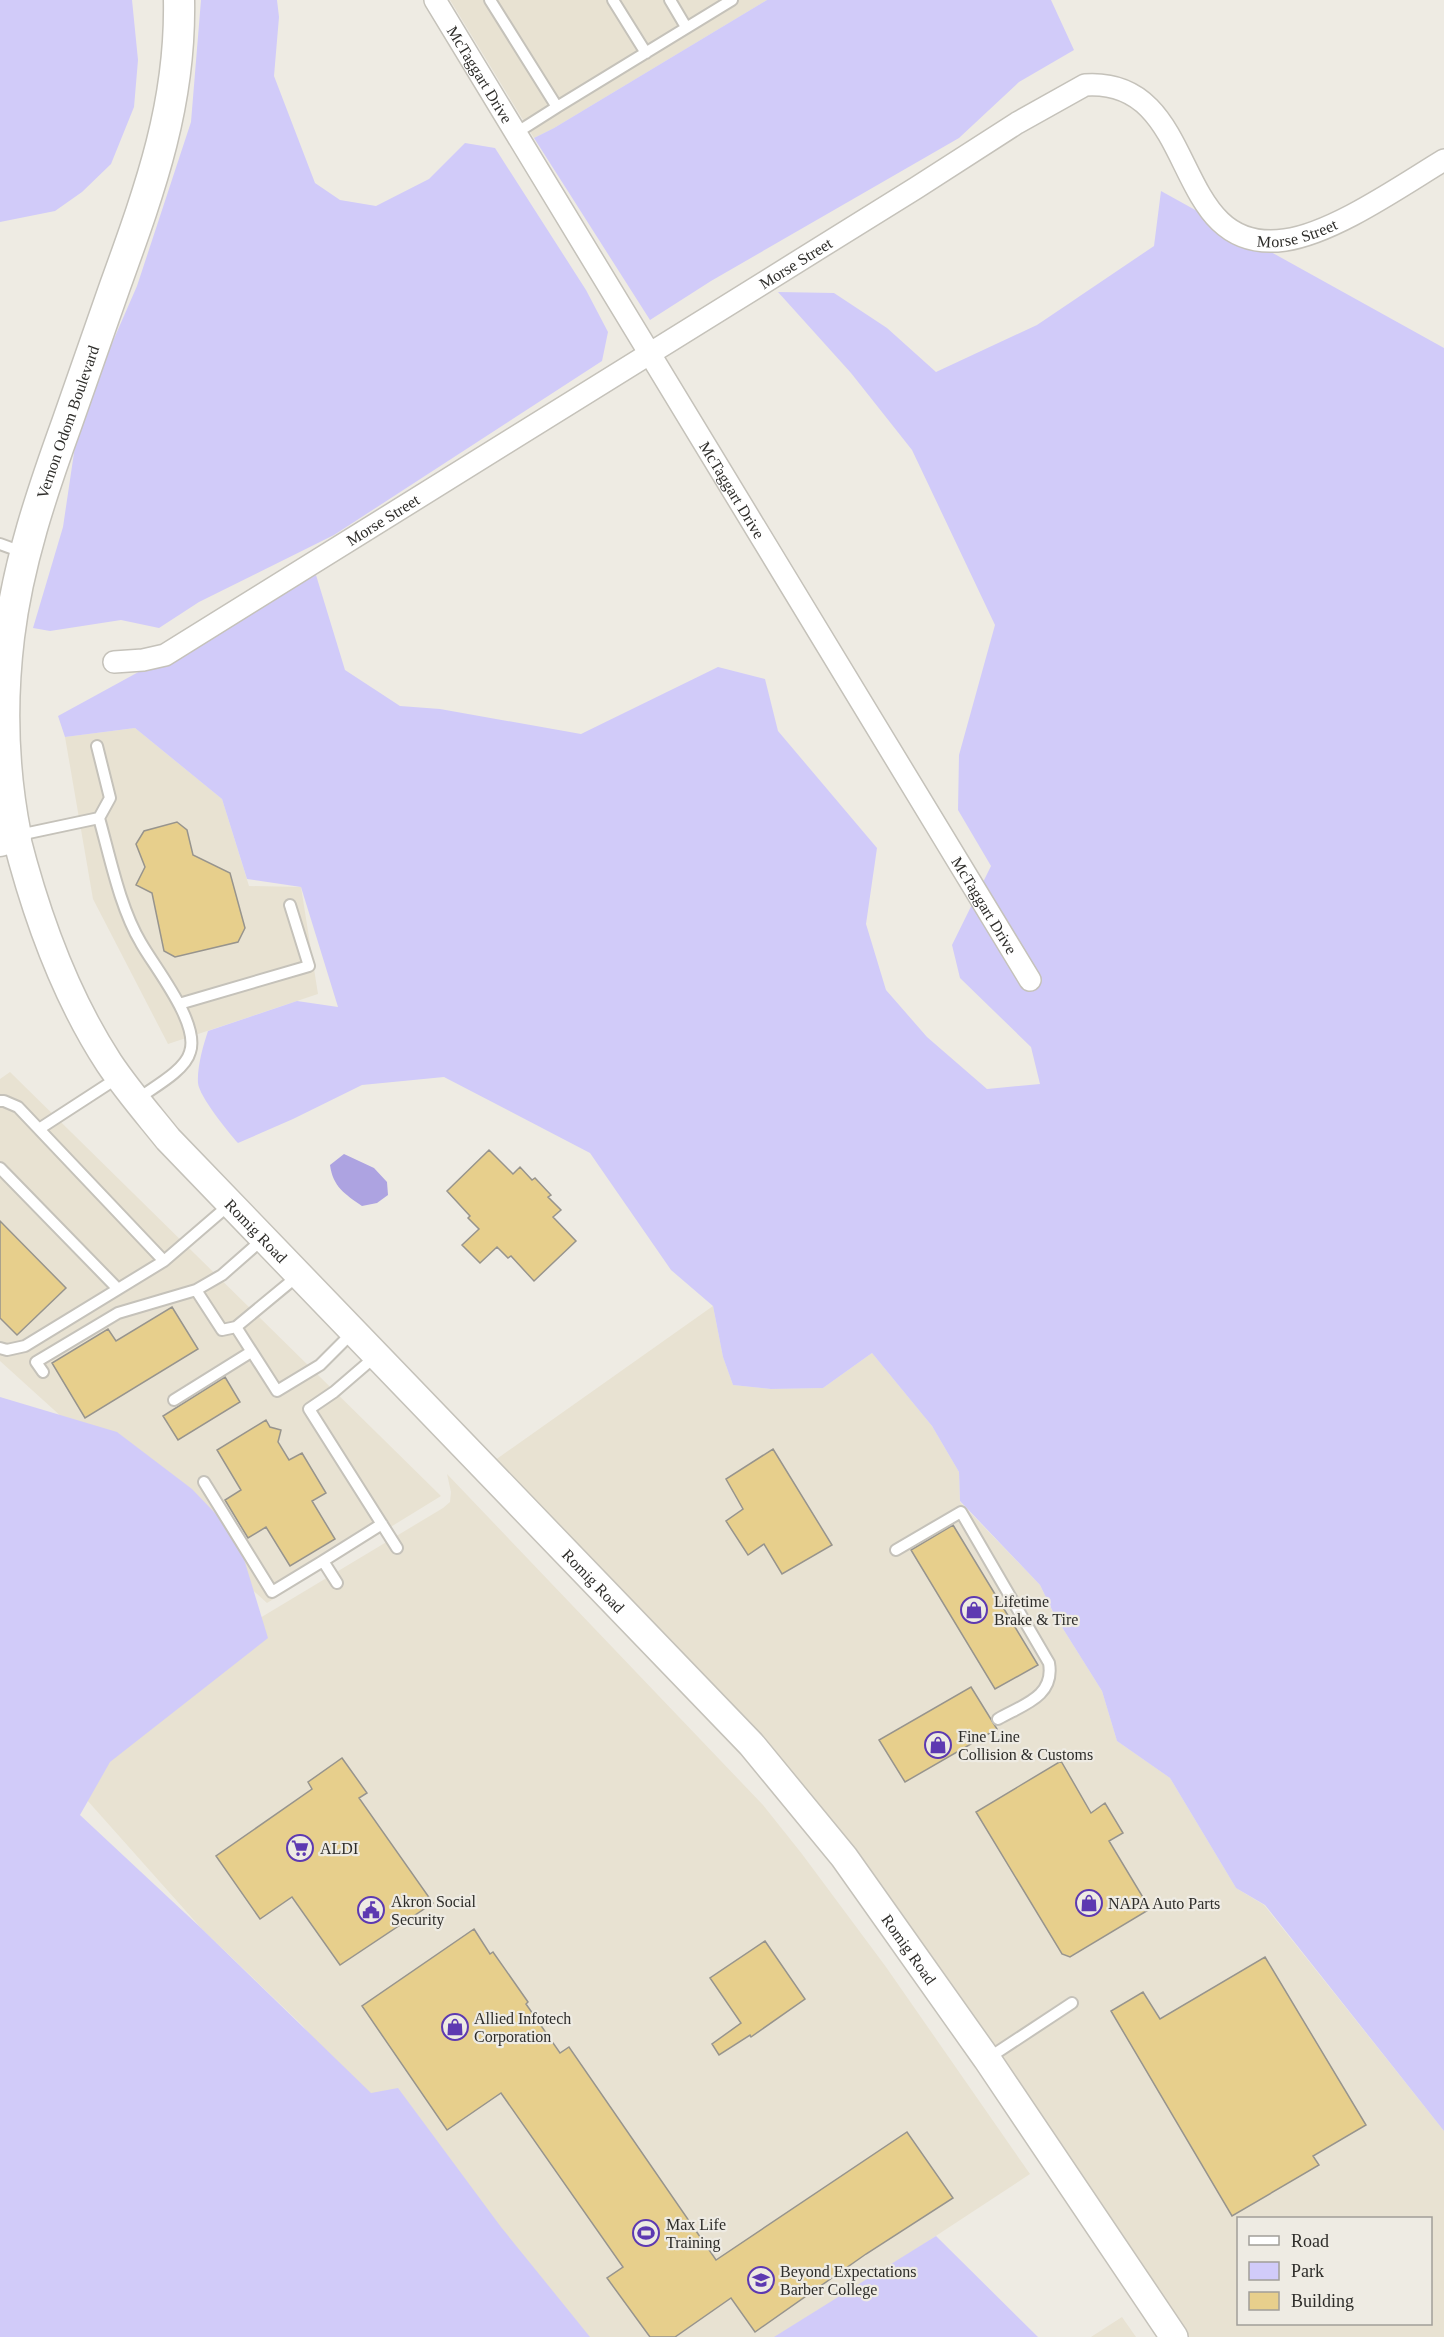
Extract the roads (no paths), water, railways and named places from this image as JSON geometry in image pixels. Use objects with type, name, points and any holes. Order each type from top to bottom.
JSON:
[{"type":"main road","name":"Vernon Odom Boulevard","points":[[8,838],[9,798],[5,747],[6,663],[14,607],[17,547],[52,465],[148,198],[172,102],[180,40],[179,0]]},
{"type":"main road","points":[[0,591],[17,547]]},
{"type":"street","name":"McTaggart Drive","points":[[435,0],[1030,980]]},
{"type":"street","name":"Morse Street","points":[[114,662],[143,660],[165,655],[916,189],[1017,123],[1085,86],[1098,85],[1122,90],[1149,107],[1169,132],[1202,199],[1225,226],[1249,238],[1284,240],[1306,235],[1353,215],[1444,160]]},
{"type":"street","name":"Romig Road","points":[[8,838],[66,983],[87,1026],[136,1100],[168,1139],[354,1330],[766,1762],[844,1857],[987,2059],[1174,2337]]},
{"type":"lane","points":[[490,0],[557,107]]},
{"type":"lane","points":[[613,0],[646,52]]},
{"type":"lane","points":[[670,0],[687,27]]},
{"type":"lane","points":[[516,133],[728,1]]},
{"type":"lane","points":[[97,746],[110,798],[99,818],[120,892],[140,942],[179,1004],[193,1042],[190,1054],[183,1065],[136,1100]]},
{"type":"lane","points":[[8,838],[99,818]]},
{"type":"lane","points":[[179,1004],[309,966],[290,904]]},
{"type":"lane","points":[[39,1129],[119,1077]]},
{"type":"lane","points":[[0,1101],[18,1107],[164,1261]]},
{"type":"lane","points":[[0,1168],[118,1289]]},
{"type":"lane","points":[[0,1348],[7,1350],[25,1346],[164,1261],[231,1203]]},
{"type":"lane","points":[[43,1372],[36,1362],[118,1313],[196,1290],[222,1275],[265,1238]]},
{"type":"lane","points":[[196,1290],[222,1330],[236,1327],[300,1274]]},
{"type":"lane","points":[[236,1327],[277,1391],[320,1365],[354,1330]]},
{"type":"lane","points":[[174,1400],[251,1352]]},
{"type":"lane","points":[[377,1355],[334,1392],[309,1409],[397,1548]]},
{"type":"lane","points":[[204,1482],[272,1592],[382,1524]]},
{"type":"lane","points":[[896,1550],[961,1512],[1049,1663],[1050,1683],[1040,1696],[998,1719]]},
{"type":"lane","points":[[323,1561],[337,1584]]},
{"type":"lane","points":[[987,2059],[1072,2003]]},
{"type":"place","name":"Lifetime Brake & Tire","points":[[974,1610]]},
{"type":"place","name":"Fine Line Collision & Customs","points":[[938,1745]]},
{"type":"place","name":"ALDI","points":[[300,1848]]},
{"type":"place","name":"NAPA Auto Parts","points":[[1089,1903]]},
{"type":"place","name":"Akron Social Security","points":[[371,1910]]},
{"type":"place","name":"Allied Infotech Corporation","points":[[455,2027]]},
{"type":"place","name":"Max Life Training","points":[[646,2233]]},
{"type":"place","name":"Beyond Expectations Barber College","points":[[761,2280]]}]
